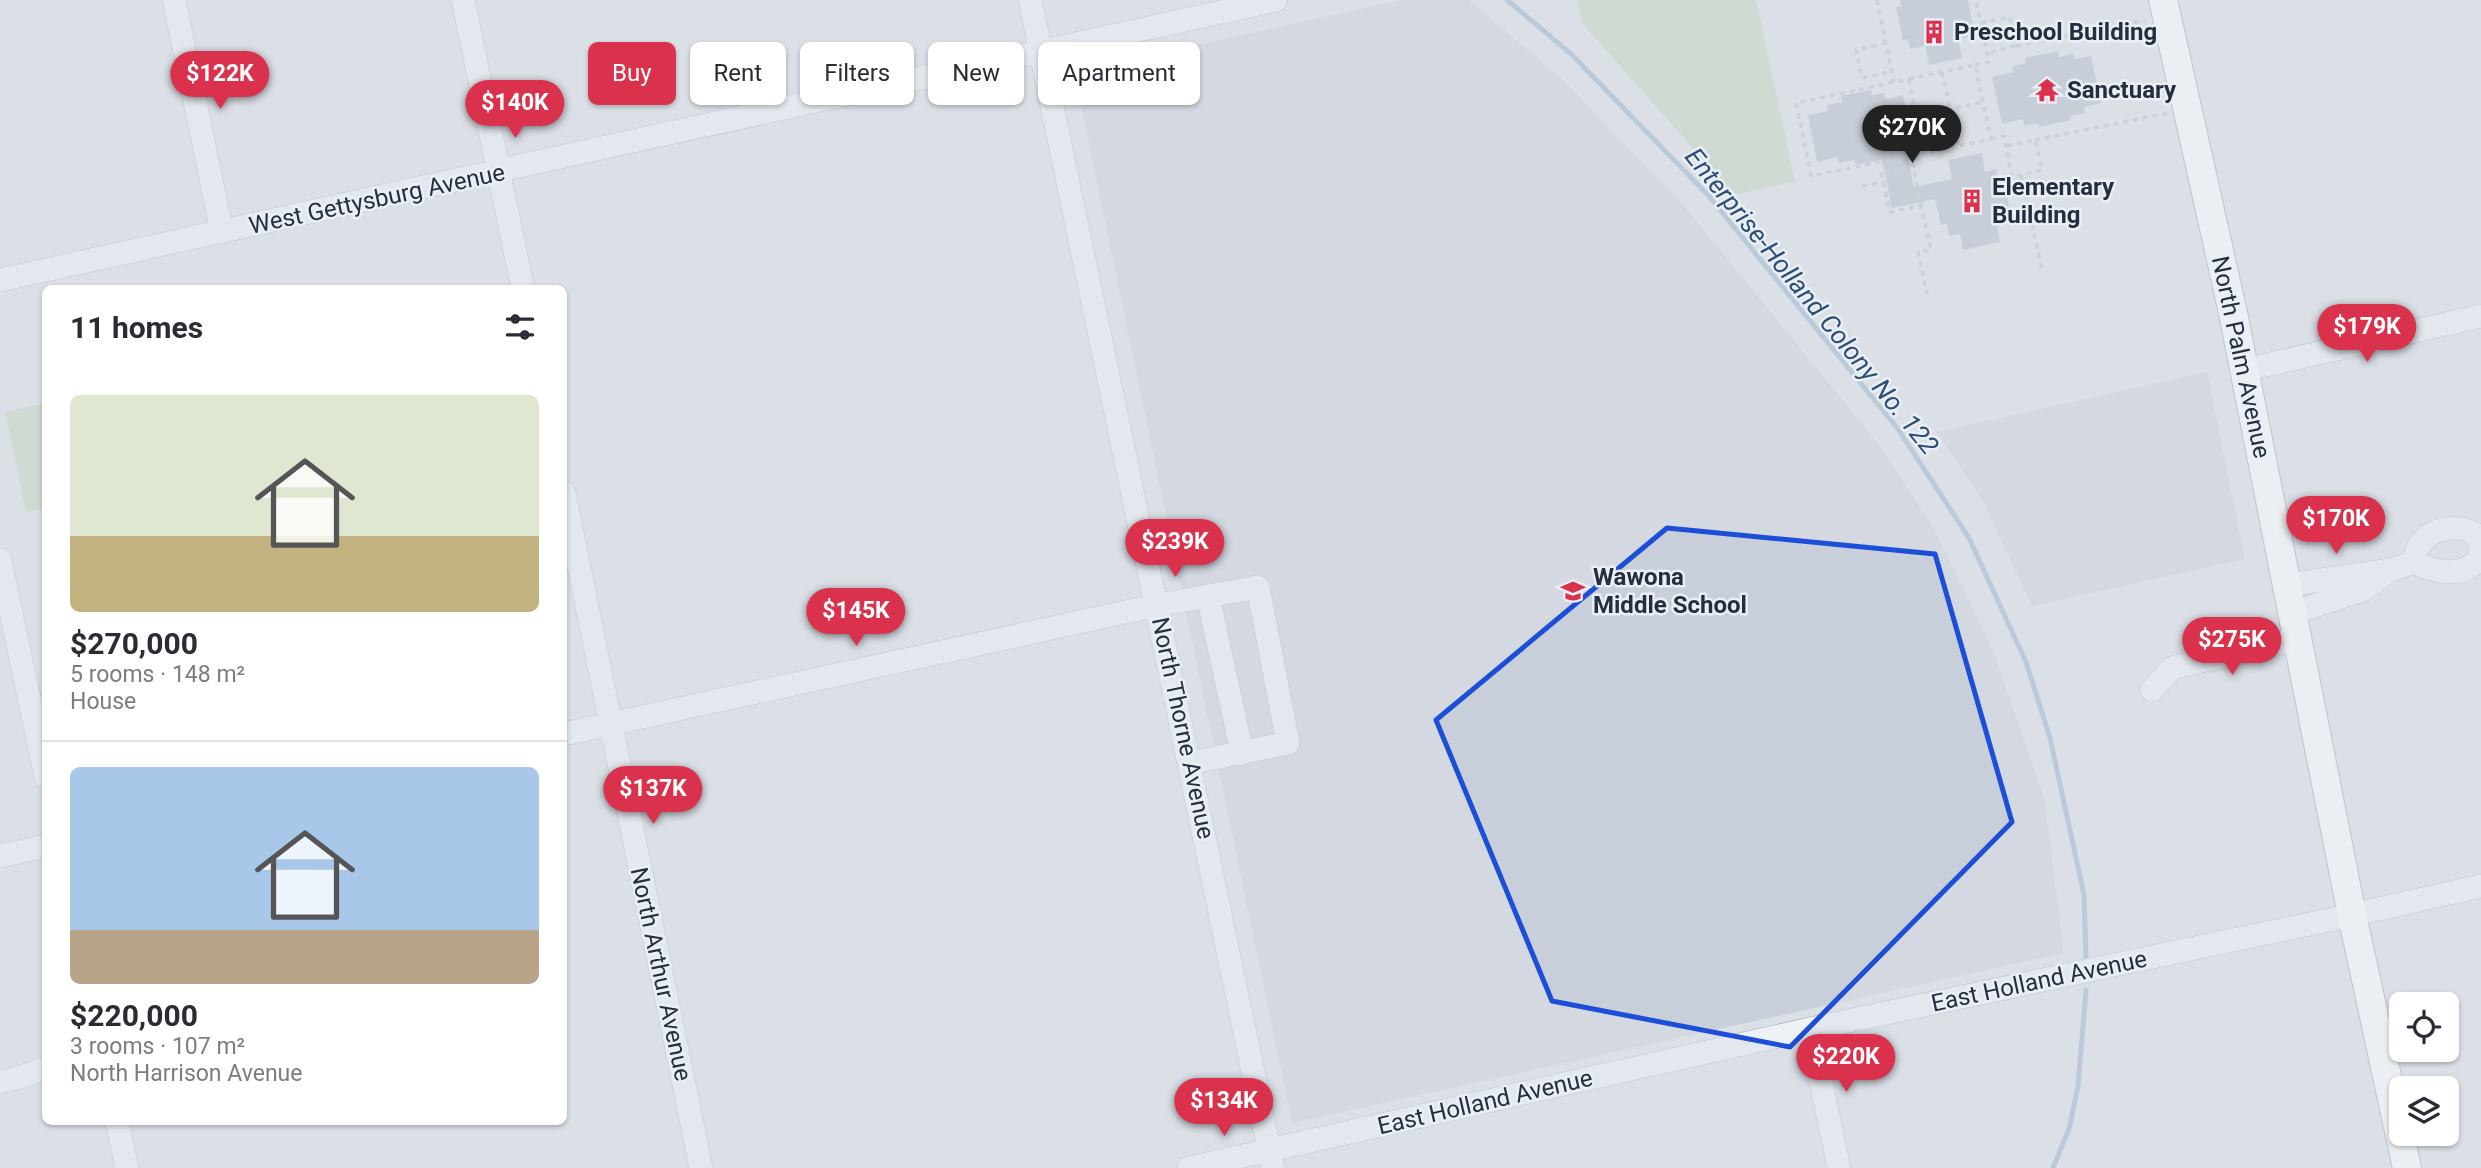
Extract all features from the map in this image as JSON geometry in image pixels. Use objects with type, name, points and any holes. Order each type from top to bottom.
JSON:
[{"type":"main road","name":"North Palm Avenue","points":[[2165,8],[2244,370],[2352,915],[2407,1168]]},
{"type":"street","points":[[174,0],[222,232]]},
{"type":"street","points":[[463,0],[522,285]]},
{"type":"street","name":"North Thorne Avenue","points":[[1030,0],[1039,42]]},
{"type":"street","name":"West Gettysburg Avenue","points":[[1079,42],[1276,0]]},
{"type":"street","name":"West Gettysburg Avenue","points":[[0,281],[1038,51]]},
{"type":"street","name":"North Thorne Avenue","points":[[1053,105],[1271,1159]]},
{"type":"street","points":[[2244,370],[2481,316]]},
{"type":"street","name":"North Arthur Avenue","points":[[567,508],[701,1168]]},
{"type":"street","points":[[2287,585],[2392,569],[2414,562],[2428,569],[2468,569],[2476,564],[2481,552],[2477,535],[2465,527],[2444,529],[2422,541],[2415,550],[2414,562]]},
{"type":"street","points":[[0,560],[42,759]]},
{"type":"street","points":[[2152,690],[2172,668],[2295,626],[2365,589],[2392,569]]},
{"type":"street","points":[[567,733],[1158,605],[1258,587],[1288,743],[1190,763]]},
{"type":"street","points":[[1208,596],[1242,753]]},
{"type":"street","points":[[0,856],[42,847]]},
{"type":"street","name":"East Holland Avenue","points":[[1189,1168],[1271,1159],[1810,1029],[2481,886]]},
{"type":"street","points":[[1810,1029],[1839,1168]]},
{"type":"street","points":[[0,1082],[42,1069]]},
{"type":"street","points":[[118,1125],[127,1168]]},
{"type":"path","points":[[1877,0],[1894,82]]},
{"type":"path","points":[[1976,0],[1989,62],[1796,103],[1811,176],[2004,136],[2012,177],[2042,170],[2035,140]]},
{"type":"path","points":[[1987,52],[2016,47],[2165,8]]},
{"type":"path","points":[[1980,23],[2010,17],[2016,47]]},
{"type":"path","points":[[1886,44],[1856,50],[1862,78],[1891,72]]},
{"type":"path","points":[[1975,65],[1991,139]]},
{"type":"path","points":[[1942,72],[1958,146]]},
{"type":"path","points":[[1909,79],[1924,153]]},
{"type":"path","points":[[1917,116],[1983,102]]},
{"type":"path","points":[[2006,146],[2188,109]]},
{"type":"path","points":[[1898,158],[1900,168]]},
{"type":"path","points":[[1921,206],[1889,212],[1881,172],[1913,165],[1931,250],[1918,253],[1927,294]]},
{"type":"path","points":[[2021,175],[2042,270]]},
{"type":"path","points":[[1861,186],[1884,182]]},
{"type":"highlighted area","points":[[1667,528],[1935,554],[2012,822],[1790,1047],[1552,1001],[1436,720]]},
{"type":"shaded area","name":"Wawona Middle School","points":[[1402,0],[1469,0],[1562,79],[1684,206],[1880,446],[1934,529],[1994,653],[2045,801],[2064,953],[1292,1123],[1081,105],[1200,105],[1200,44]]},
{"type":"shaded area","points":[[2207,372],[2245,559],[2032,606],[1983,501],[1937,432]]},
{"type":"green space","points":[[1577,0],[1756,0],[1795,181],[1734,195],[1582,23]]},
{"type":"green space","points":[[42,404],[42,509],[26,512],[5,412]]},
{"type":"building","name":"Preschool Building","points":[[1900,0],[1968,0],[1973,27],[1967,28],[1968,37],[1958,39],[1962,58],[1929,65],[1925,46],[1910,49],[1908,39],[1903,41],[1896,7],[1901,6]]},
{"type":"building","name":"Sanctuary","points":[[2058,51],[2059,57],[2073,54],[2075,59],[2091,56],[2101,103],[2084,107],[2085,113],[2070,116],[2071,120],[2039,127],[2038,123],[2024,126],[2023,119],[2002,124],[1992,77],[2013,72],[2012,66],[2026,63],[2025,58]]},
{"type":"building","points":[[1871,90],[1872,95],[1884,93],[1886,99],[1903,95],[1913,142],[1905,144],[1914,187],[1952,179],[1948,160],[1982,153],[1985,172],[1996,169],[1998,178],[2003,177],[2010,211],[2005,212],[2007,224],[1997,226],[2000,242],[1963,250],[1960,234],[1949,236],[1947,224],[1941,225],[1935,199],[1892,208],[1882,160],[1856,165],[1854,160],[1839,163],[1838,157],[1817,162],[1808,115],[1828,111],[1827,105],[1842,102],[1841,96]]},
{"type":"waterway","name":"Enterprise-Holland Colony No. 122","points":[[1507,0],[1571,54],[1708,195],[1898,429],[1969,538],[2026,662],[2050,738],[2084,895],[2086,958]]},
{"type":"waterway","name":"Enterprise-Holland Colony No. 122","points":[[2053,1168],[2069,1129],[2078,1086],[2086,990]]},
{"type":"place","name":"Preschool Building","points":[[1934,32]]},
{"type":"place","name":"Sanctuary","points":[[2047,90]]},
{"type":"place","name":"Elementary Building","points":[[1972,201]]},
{"type":"place","name":"Wawona Middle School","points":[[1573,591]]}]
